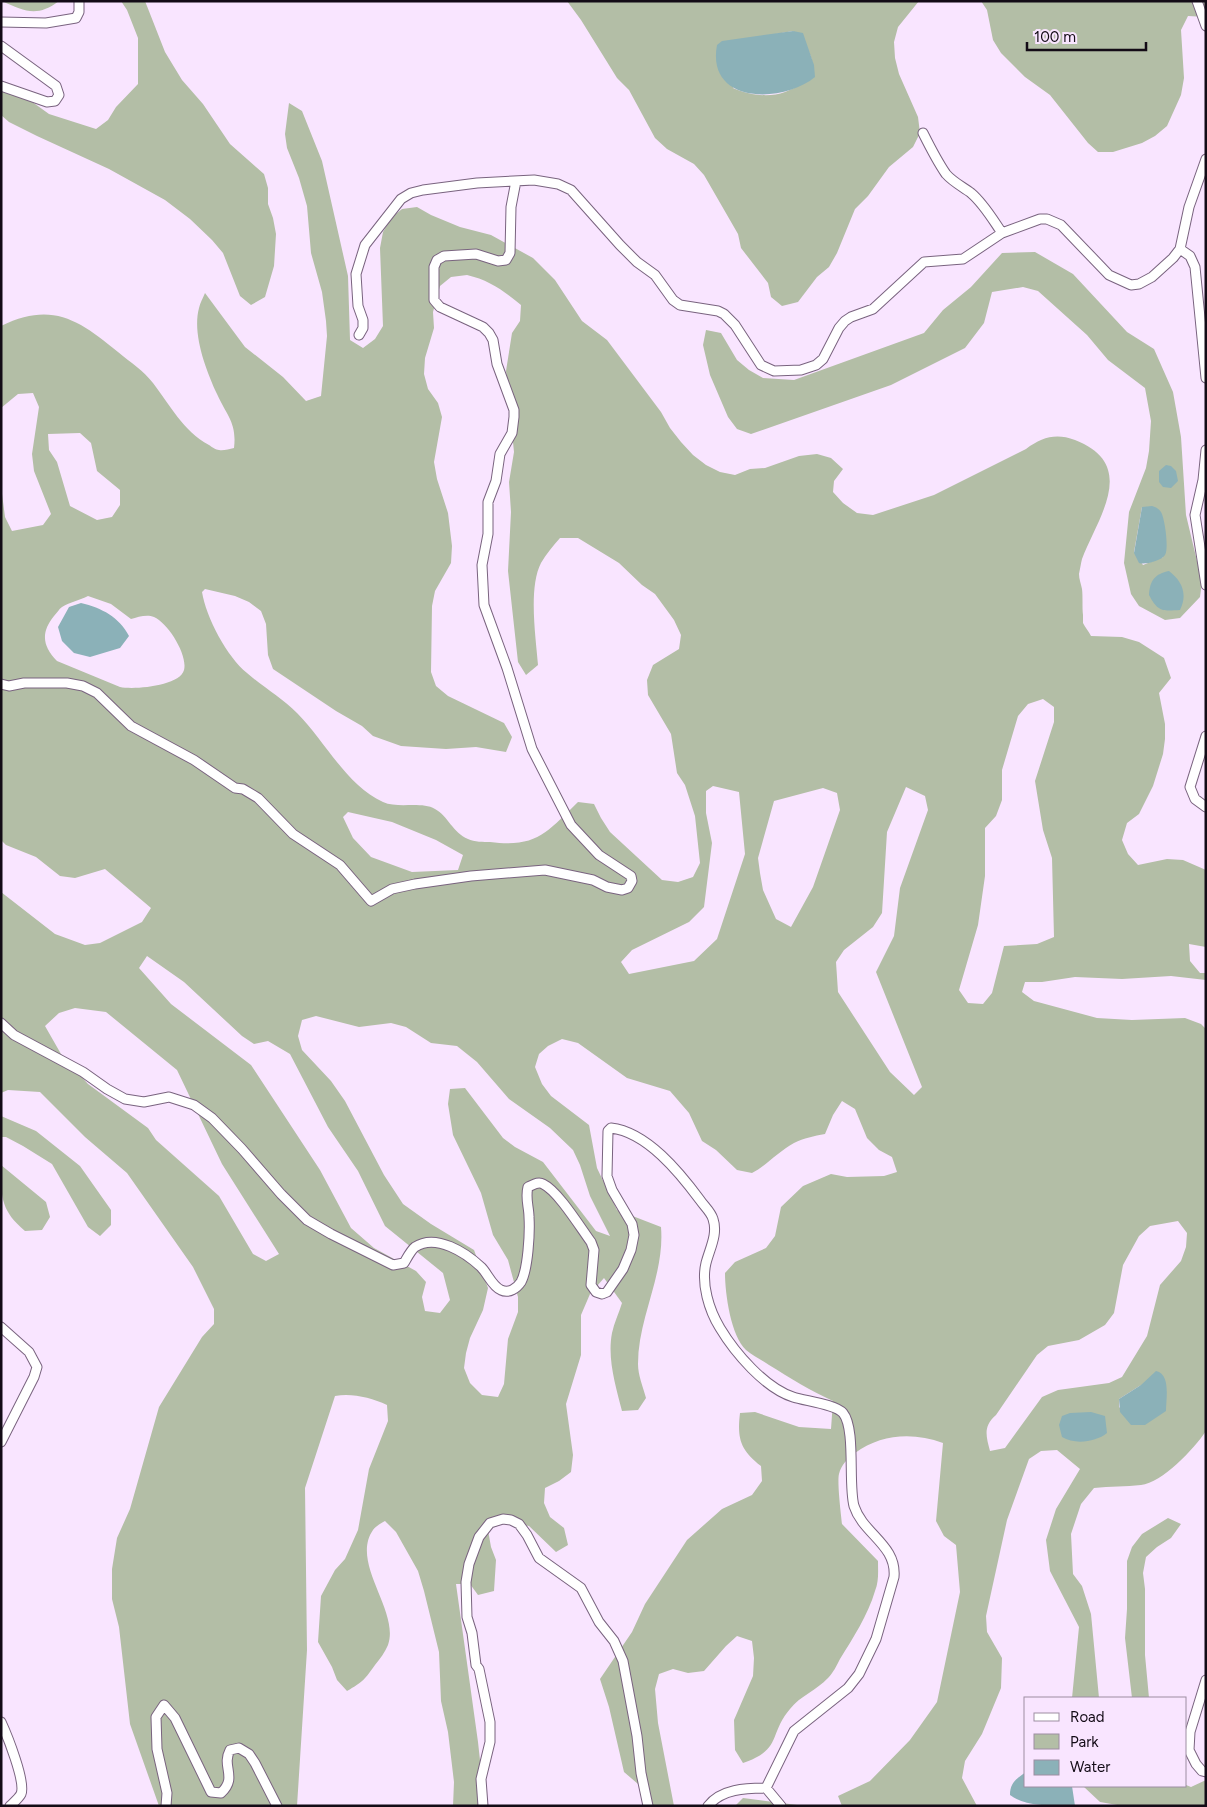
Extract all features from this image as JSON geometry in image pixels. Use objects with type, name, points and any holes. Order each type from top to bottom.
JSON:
[{"type":"street","points":[[1,22],[46,23],[76,18],[79,12],[79,1]]},
{"type":"street","points":[[1197,1],[1206,26]]},
{"type":"street","points":[[1,46],[56,86],[59,95],[55,101],[47,102],[1,86]]},
{"type":"street","points":[[923,133],[933,154],[946,174],[983,206],[1002,233]]},
{"type":"street","points":[[360,335],[362,320],[358,306],[356,281],[365,245],[403,196],[423,190],[476,183],[534,180],[558,184],[571,190],[620,245],[637,262],[655,275],[673,300],[680,305],[718,311],[724,314],[735,325],[761,365],[774,371],[801,370],[816,365],[823,359],[839,328],[845,321],[873,309],[924,262],[963,259],[1002,233],[1040,219],[1047,218],[1062,225],[1109,275],[1131,285],[1138,284],[1152,277],[1180,249],[1189,207],[1206,159]]},
{"type":"street","points":[[1,684],[8,686],[24,683],[67,682],[83,686],[97,693],[131,726],[194,760],[235,788],[244,789],[258,798],[293,834],[340,866],[371,901],[392,889],[415,884],[471,876],[545,870],[593,880],[608,887],[622,890],[628,888],[632,881],[631,876],[599,856],[571,825],[532,749],[483,598],[482,565],[488,534],[488,502],[496,481],[500,454],[512,433],[514,410],[497,364],[493,340],[489,333],[483,327],[440,307],[434,300],[434,267],[437,260],[444,256],[476,254],[498,261],[506,260],[510,253],[511,206],[516,181]]},
{"type":"street","points":[[1180,249],[1190,256],[1195,267],[1206,378]]},
{"type":"street","points":[[1206,450],[1203,480],[1194,515],[1206,585]]},
{"type":"street","points":[[1206,736],[1190,787],[1195,799],[1206,807]]},
{"type":"street","points":[[1,1023],[14,1035],[83,1072],[107,1089],[126,1099],[144,1102],[169,1098],[194,1105],[212,1118],[307,1220],[330,1234],[393,1265],[404,1263],[415,1247],[433,1242],[461,1251],[482,1268],[502,1290],[509,1292],[514,1290],[521,1281],[527,1258],[529,1217],[526,1194],[528,1187],[538,1183],[543,1184],[556,1195],[591,1242],[594,1250],[592,1285],[596,1292],[602,1294],[607,1292],[623,1269],[631,1250],[634,1235],[632,1224],[612,1190],[607,1176],[608,1131],[611,1128],[622,1129],[667,1160],[712,1217],[714,1230],[705,1265],[705,1291],[714,1317],[729,1343],[756,1372],[777,1390],[792,1397],[834,1408],[842,1412],[846,1419],[849,1436],[851,1488],[855,1507],[861,1519],[889,1552],[895,1568],[876,1639],[860,1674],[848,1688],[794,1731],[766,1788]]},
{"type":"street","points":[[1,1327],[29,1352],[37,1367],[34,1377],[1,1442]]},
{"type":"street","points":[[484,1806],[481,1779],[490,1742],[490,1722],[467,1617],[466,1582],[469,1564],[479,1537],[490,1522],[503,1519],[519,1524],[539,1558],[581,1588],[599,1622],[614,1641],[623,1661],[648,1806]]},
{"type":"street","points":[[1206,1680],[1190,1732],[1189,1750],[1196,1764],[1202,1771],[1206,1772]]},
{"type":"street","points":[[166,1806],[167,1794],[157,1749],[156,1716],[164,1705],[175,1718],[211,1792],[221,1794],[228,1786],[229,1776],[226,1756],[230,1750],[239,1748],[249,1754],[255,1763],[276,1806]]},
{"type":"street","points":[[1,1722],[9,1740],[22,1784],[21,1794],[10,1806]]},
{"type":"street","points":[[708,1806],[713,1800],[741,1788],[766,1788]]},
{"type":"street","points":[[766,1788],[780,1806]]},
{"type":"green space","points":[[2,1],[59,1],[44,9],[31,11]]},
{"type":"green space","points":[[121,1],[145,1],[165,52],[182,80],[203,104],[230,144],[264,174],[268,188],[268,204],[276,234],[274,266],[265,297],[251,305],[240,296],[223,253],[190,219],[165,200],[109,169],[9,122],[1,115],[1,91],[7,87],[24,96],[49,114],[96,129],[108,120],[116,107],[138,84],[138,38],[127,10]]},
{"type":"green space","points":[[567,1],[919,1],[898,27],[894,42],[899,74],[918,117],[920,133],[913,147],[889,167],[868,196],[855,209],[837,253],[829,267],[817,277],[798,302],[782,306],[771,297],[768,283],[741,248],[738,234],[704,175],[694,164],[667,149],[655,138],[629,90],[617,78]],"holes":[[[793,31],[806,47],[811,57],[814,77],[789,90],[772,95],[752,94],[733,88],[776,34]]]},
{"type":"green space","points":[[981,1],[1206,1],[1206,17],[1188,16],[1181,30],[1184,78],[1181,95],[1167,126],[1155,136],[1142,143],[1113,152],[1098,152],[1088,143],[1050,95],[1025,77],[1001,53],[993,40],[987,10]]},
{"type":"green space","points":[[289,103],[302,111],[322,161],[348,276],[350,340],[363,348],[375,339],[383,326],[380,248],[383,232],[391,218],[402,209],[417,207],[460,227],[491,235],[533,258],[555,280],[582,321],[607,340],[681,442],[706,465],[720,472],[735,475],[750,469],[765,468],[799,456],[817,454],[831,458],[843,469],[834,481],[833,492],[843,503],[857,513],[873,515],[934,495],[1049,437],[1075,440],[1094,451],[1105,463],[1110,478],[1108,493],[1104,509],[1082,559],[1079,574],[1082,592],[1083,623],[1091,636],[1122,637],[1139,642],[1164,658],[1171,678],[1159,693],[1165,724],[1163,754],[1153,786],[1139,814],[1127,823],[1122,840],[1128,854],[1138,865],[1167,859],[1183,860],[1206,870],[1206,947],[1189,944],[1190,961],[1200,973],[1206,973],[1206,980],[1171,976],[1122,979],[1075,977],[1042,982],[1025,982],[1022,992],[1034,1001],[1097,1018],[1132,1020],[1185,1018],[1201,1024],[1206,1029],[1206,1431],[1194,1447],[1177,1464],[1158,1478],[1141,1485],[1094,1488],[1081,1504],[1071,1534],[1073,1574],[1082,1586],[1091,1614],[1099,1697],[1072,1697],[1079,1627],[1050,1571],[1046,1540],[1056,1509],[1080,1469],[1057,1450],[1041,1451],[1029,1459],[1007,1520],[986,1616],[987,1632],[1002,1658],[1001,1688],[982,1734],[965,1761],[962,1778],[977,1806],[842,1806],[838,1796],[870,1781],[910,1740],[937,1702],[960,1592],[956,1545],[944,1536],[936,1521],[943,1443],[920,1437],[898,1437],[876,1442],[852,1455],[841,1468],[838,1484],[842,1524],[878,1561],[876,1587],[864,1618],[830,1676],[790,1709],[783,1718],[770,1747],[756,1758],[743,1763],[735,1750],[734,1720],[753,1676],[754,1658],[752,1641],[737,1636],[704,1671],[688,1673],[673,1669],[659,1674],[655,1689],[658,1723],[674,1806],[649,1806],[638,1784],[624,1772],[609,1707],[600,1679],[632,1632],[645,1604],[687,1540],[722,1509],[752,1495],[762,1481],[761,1466],[744,1449],[740,1437],[740,1413],[755,1412],[799,1427],[831,1429],[833,1401],[755,1356],[741,1344],[736,1335],[730,1314],[725,1273],[735,1262],[766,1248],[775,1236],[781,1207],[803,1186],[831,1174],[847,1177],[884,1176],[897,1172],[892,1157],[879,1150],[867,1138],[855,1109],[842,1101],[833,1115],[825,1134],[805,1138],[794,1143],[752,1173],[737,1170],[716,1150],[702,1141],[689,1113],[670,1091],[627,1078],[578,1043],[562,1039],[548,1046],[539,1054],[535,1067],[542,1084],[551,1096],[589,1125],[597,1168],[617,1210],[661,1227],[659,1262],[639,1347],[638,1368],[646,1398],[638,1410],[622,1411],[613,1373],[611,1343],[612,1333],[622,1303],[604,1278],[590,1294],[581,1315],[581,1355],[566,1404],[573,1455],[571,1472],[545,1488],[544,1503],[550,1517],[564,1528],[568,1545],[556,1552],[529,1526],[511,1520],[488,1530],[496,1560],[494,1591],[478,1595],[470,1584],[456,1584],[485,1806],[453,1806],[454,1782],[448,1732],[441,1701],[439,1652],[418,1571],[396,1532],[385,1521],[373,1530],[368,1543],[367,1557],[387,1617],[390,1632],[388,1645],[381,1658],[360,1683],[347,1691],[337,1680],[318,1642],[321,1596],[335,1570],[345,1559],[358,1530],[369,1469],[388,1421],[387,1405],[368,1398],[348,1395],[335,1396],[305,1488],[307,1650],[297,1806],[159,1806],[130,1724],[119,1627],[112,1599],[112,1569],[117,1538],[130,1509],[159,1407],[202,1337],[214,1324],[214,1309],[193,1267],[127,1173],[85,1137],[40,1092],[8,1090],[1,1093],[1,892],[55,934],[85,945],[100,943],[142,922],[151,908],[105,869],[75,878],[60,876],[36,857],[6,845],[1,840],[1,486],[5,517],[12,531],[43,525],[51,514],[34,471],[32,454],[39,407],[33,393],[18,394],[1,408],[1,326],[35,315],[50,315],[77,323],[104,341],[145,374],[184,425],[200,439],[218,450],[224,450],[234,448],[233,426],[209,374],[201,352],[197,329],[199,308],[205,293],[245,347],[283,377],[306,401],[321,396],[327,336],[326,321],[322,292],[311,253],[307,206],[299,178],[287,148],[285,134]],"holes":[[[467,275],[496,287],[521,305],[520,321],[512,333],[506,371],[514,452],[509,482],[511,512],[508,571],[518,662],[526,675],[538,665],[534,613],[537,573],[541,563],[560,538],[578,538],[619,563],[642,585],[655,594],[674,620],[681,635],[679,649],[653,665],[647,680],[648,695],[671,734],[677,773],[685,785],[695,816],[700,863],[693,877],[678,882],[662,880],[610,832],[594,804],[578,802],[558,822],[540,836],[530,840],[506,843],[479,842],[468,839],[458,833],[444,816],[435,809],[383,802],[358,785],[347,774],[297,713],[239,666],[218,636],[208,613],[202,592],[205,589],[235,596],[249,602],[261,611],[266,624],[268,655],[273,669],[362,726],[373,736],[401,746],[446,749],[476,747],[506,752],[512,737],[504,723],[448,696],[436,686],[431,672],[432,606],[435,591],[451,563],[452,546],[448,513],[437,479],[434,462],[442,417],[438,403],[428,389],[424,374],[425,358],[434,328],[433,312],[440,286],[451,277]],[[80,433],[91,443],[97,471],[120,490],[120,505],[112,517],[97,520],[70,506],[57,462],[49,450],[48,434]],[[88,596],[111,604],[131,619],[148,616],[159,620],[171,632],[180,648],[184,664],[184,670],[181,675],[174,680],[156,686],[127,688],[120,687],[57,661],[48,650],[46,644],[45,633],[47,628],[61,608]],[[1043,699],[1054,707],[1054,722],[1035,781],[1043,830],[1052,858],[1054,937],[1037,944],[1004,946],[992,993],[983,1004],[968,1003],[959,990],[978,925],[985,876],[985,828],[996,816],[1002,800],[1002,770],[1018,716],[1028,704]],[[713,786],[739,792],[745,854],[717,939],[694,961],[629,974],[621,962],[632,950],[689,922],[704,907],[712,843],[706,813],[706,791]],[[906,787],[925,796],[928,810],[900,888],[894,936],[876,972],[922,1087],[914,1095],[890,1072],[838,992],[836,962],[844,950],[873,927],[882,913],[887,832]],[[823,788],[837,793],[840,810],[813,887],[791,927],[776,919],[763,890],[758,858],[774,801]],[[348,812],[392,822],[436,840],[463,855],[458,870],[412,872],[371,857],[353,838],[343,817]],[[147,956],[184,982],[242,1036],[254,1044],[268,1041],[290,1054],[328,1127],[358,1171],[385,1226],[443,1273],[450,1300],[440,1313],[425,1311],[422,1297],[426,1282],[416,1271],[374,1248],[351,1228],[320,1170],[251,1065],[171,1004],[139,968]],[[75,1008],[106,1012],[177,1070],[222,1164],[279,1254],[266,1261],[253,1254],[219,1196],[156,1140],[148,1128],[88,1084],[61,1054],[45,1026],[59,1013]],[[316,1016],[359,1027],[391,1023],[406,1027],[431,1043],[457,1046],[477,1062],[509,1099],[550,1128],[573,1150],[590,1196],[610,1236],[596,1231],[543,1162],[515,1147],[503,1138],[465,1088],[450,1089],[448,1104],[453,1135],[481,1193],[493,1235],[508,1260],[518,1297],[518,1312],[508,1339],[504,1384],[498,1397],[482,1395],[470,1383],[464,1368],[470,1338],[483,1310],[488,1288],[474,1250],[431,1224],[403,1204],[384,1175],[345,1101],[331,1081],[302,1050],[298,1036],[302,1020]],[[1178,1221],[1187,1233],[1186,1247],[1181,1261],[1160,1285],[1147,1336],[1122,1377],[1109,1383],[1058,1390],[1042,1397],[1005,1448],[990,1451],[987,1427],[1037,1355],[1048,1346],[1079,1340],[1105,1325],[1114,1313],[1123,1265],[1139,1236],[1150,1226]],[[1141,1385],[1119,1408],[1119,1399]]]},
{"type":"green space","points":[[1035,252],[1073,274],[1127,332],[1154,349],[1173,392],[1181,437],[1186,515],[1202,582],[1200,597],[1180,618],[1165,620],[1139,606],[1131,594],[1124,563],[1129,512],[1146,468],[1149,451],[1151,421],[1145,388],[1108,360],[1087,335],[1038,291],[1023,287],[992,292],[984,323],[965,348],[891,385],[751,434],[737,429],[728,417],[710,375],[703,345],[706,330],[721,333],[737,360],[763,378],[794,380],[924,333],[943,310],[971,287],[1002,253]],"holes":[[[1142,507],[1163,557],[1143,565],[1134,552]]]},
{"type":"green space","points":[[1,1116],[36,1131],[80,1166],[111,1210],[111,1225],[100,1236],[88,1227],[52,1164],[6,1137],[1,1137]]},
{"type":"green space","points":[[1,1165],[46,1202],[50,1217],[42,1230],[25,1231],[6,1209],[2,1194]]},
{"type":"green space","points":[[1168,1518],[1181,1524],[1171,1538],[1146,1557],[1143,1573],[1145,1589],[1145,1655],[1149,1697],[1132,1697],[1125,1638],[1127,1561],[1132,1547],[1142,1534]]},
{"type":"green space","points":[[1206,1780],[1206,1806],[1123,1806],[1100,1802],[1084,1787],[1187,1787],[1187,1785],[1191,1787]]},
{"type":"green space","points":[[743,1798],[797,1805],[798,1806],[735,1806]]},
{"type":"water","points":[[793,31],[803,33],[814,65],[815,77],[801,86],[784,92],[767,94],[750,93],[734,88],[723,79],[717,64],[717,45],[722,41]]},
{"type":"water","points":[[1166,465],[1171,466],[1176,471],[1178,481],[1171,488],[1163,487],[1159,482],[1159,471]]},
{"type":"water","points":[[1152,506],[1161,512],[1164,521],[1166,552],[1157,561],[1139,563],[1134,553],[1142,507]]},
{"type":"water","points":[[1169,571],[1182,588],[1183,599],[1180,610],[1161,609],[1155,605],[1149,595],[1154,578]]},
{"type":"water","points":[[81,603],[109,614],[125,629],[129,636],[120,648],[90,657],[74,653],[62,641],[58,627],[69,607]]},
{"type":"water","points":[[1156,1371],[1161,1373],[1166,1382],[1166,1411],[1145,1425],[1131,1425],[1120,1412],[1119,1399],[1141,1385]]},
{"type":"water","points":[[1091,1412],[1105,1416],[1107,1433],[1097,1439],[1079,1442],[1062,1437],[1059,1425],[1062,1416],[1070,1413]]},
{"type":"water","points":[[1024,1773],[1024,1787],[1072,1787],[1075,1806],[1032,1804],[1016,1799],[1010,1795],[1011,1787]]}]
